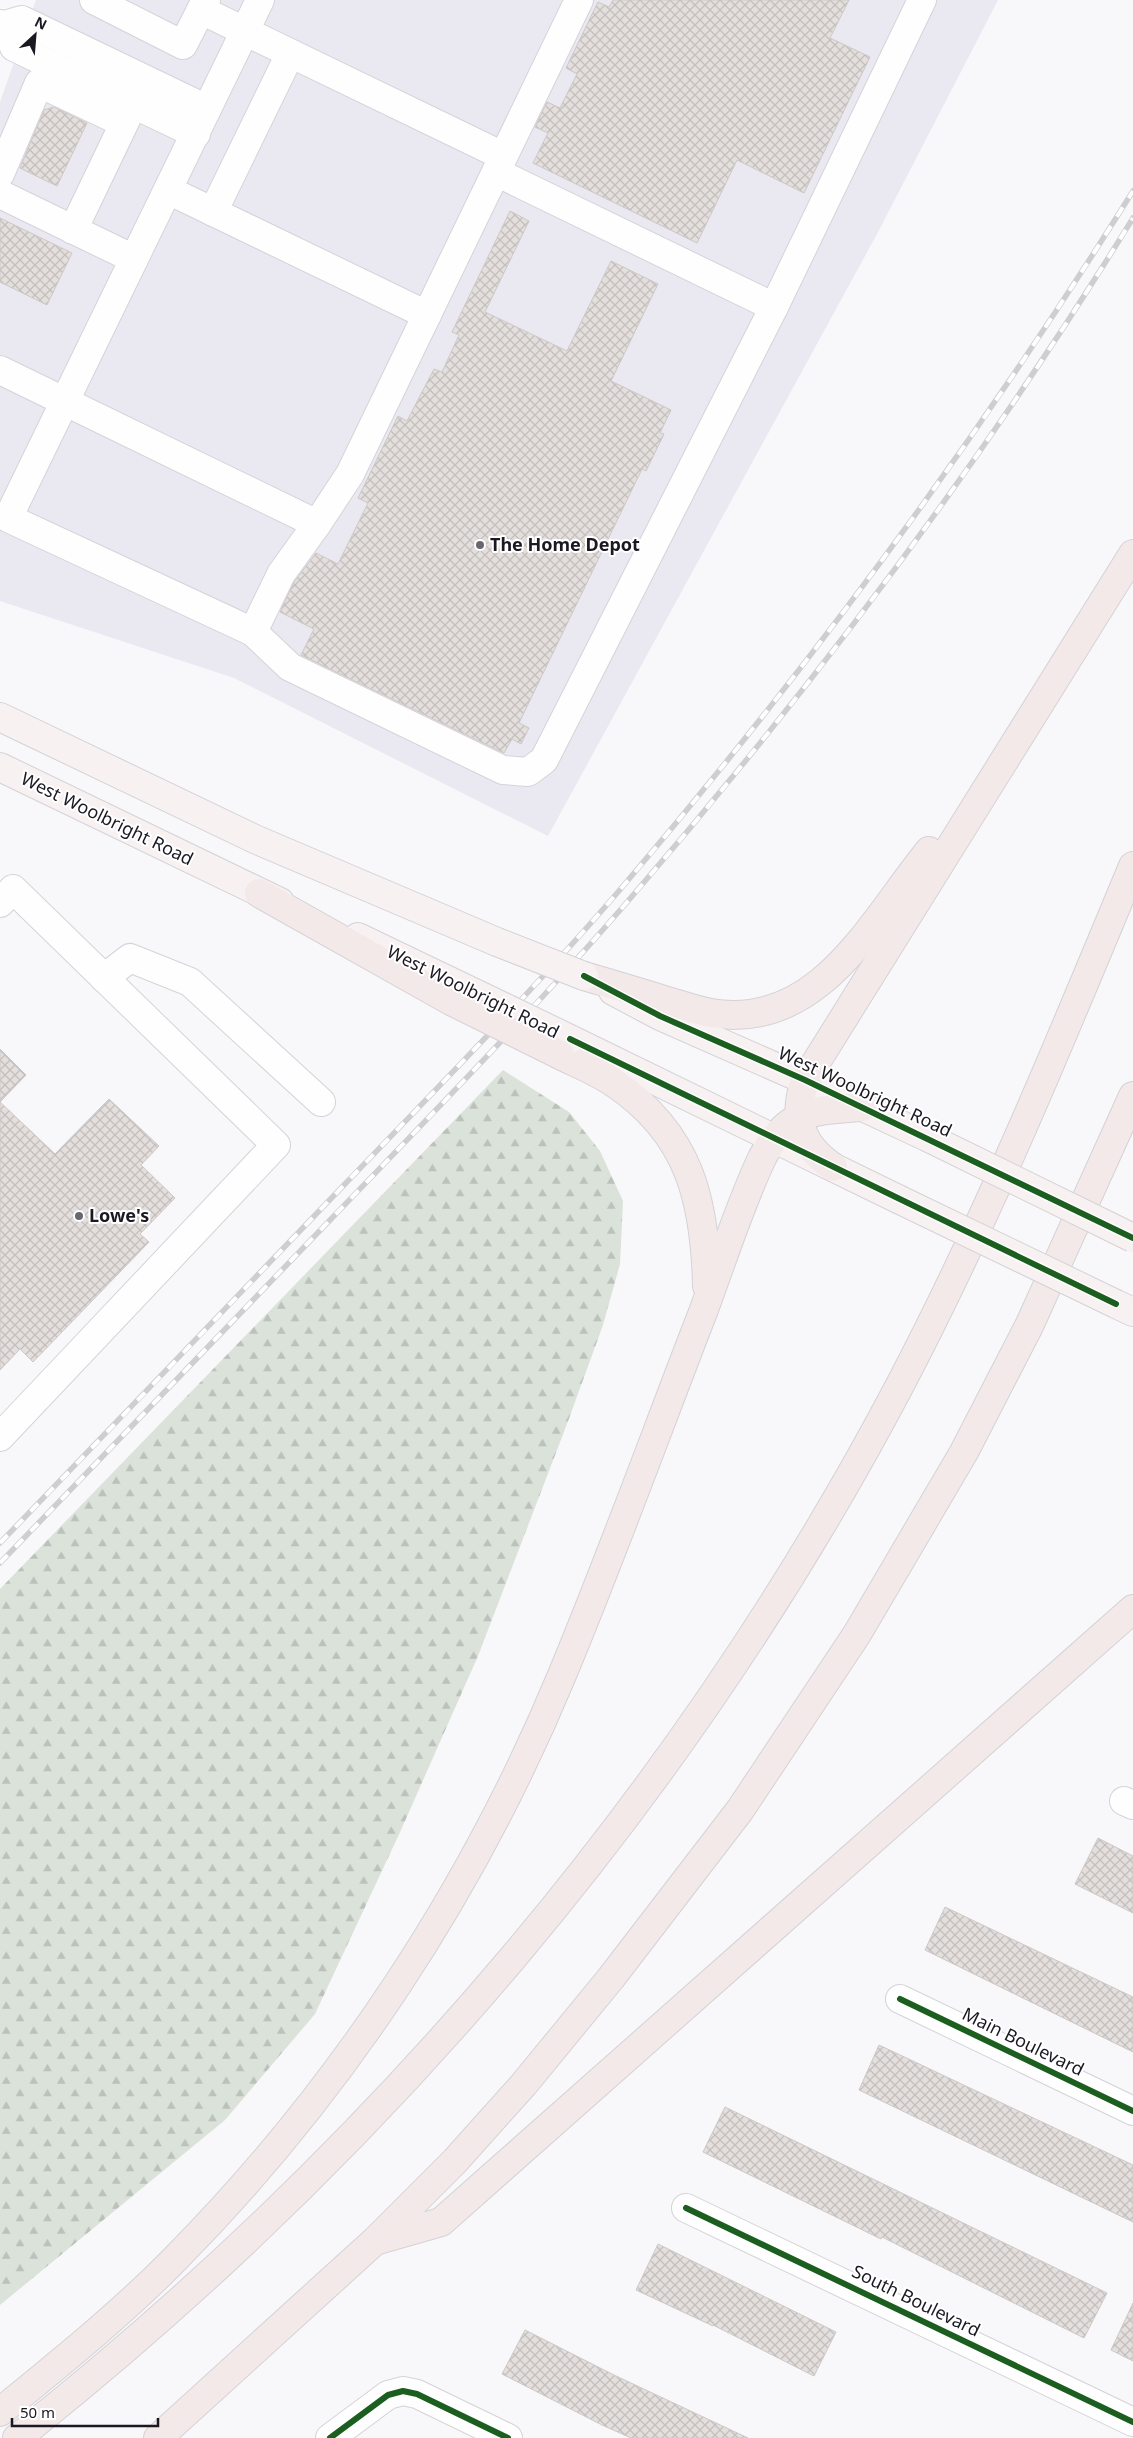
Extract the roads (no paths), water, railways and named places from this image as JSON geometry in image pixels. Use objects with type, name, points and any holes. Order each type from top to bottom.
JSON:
[{"type":"highway","points":[[833,1167],[820,1159],[800,1125],[798,1116],[805,1080],[1133,554]]},
{"type":"highway","points":[[584,976],[620,990],[696,1010],[725,1015],[764,1011],[798,1000],[825,980],[848,956],[920,862],[1006,758]]},
{"type":"highway","points":[[18,2438],[106,2366],[212,2273],[314,2176],[362,2126],[458,2022],[543,1921],[592,1860],[675,1747],[793,1570],[898,1388],[993,1196],[1133,866]]},
{"type":"highway","points":[[259,893],[565,1047],[626,1092],[655,1119],[680,1152],[695,1185],[706,1247],[708,1298]]},
{"type":"highway","points":[[158,2438],[376,2240],[455,2161],[524,2084],[697,1867],[792,1734],[894,1575],[964,1452],[1029,1326],[1133,1096]]},
{"type":"highway","points":[[0,2412],[135,2297],[209,2222],[315,2098],[379,2012],[408,1969],[476,1854],[522,1766],[542,1722],[582,1624],[760,1163],[774,1139],[798,1116],[810,1111],[862,1107]]},
{"type":"highway","points":[[376,2240],[441,2222],[1131,1612]]},
{"type":"main road","points":[[0,717],[257,840],[498,942],[584,976]]},
{"type":"main road","name":"West Woolbright Road","points":[[0,767],[259,893]]},
{"type":"main road","name":"West Woolbright Road","points":[[620,990],[660,1016],[805,1080],[927,1137],[1133,1238]]},
{"type":"main road","name":"West Woolbright Road","points":[[565,1047],[774,1139],[1124,1308]]},
{"type":"street","points":[[94,0],[183,45],[203,5],[244,32],[290,54],[774,307]]},
{"type":"street","points":[[260,0],[8,518],[253,632],[290,667],[503,770],[528,772],[544,760],[774,307],[922,0]]},
{"type":"street","points":[[253,632],[280,574],[317,524],[350,474],[578,0]]},
{"type":"street","points":[[129,114],[14,46],[3,25],[22,20],[201,121]]},
{"type":"street","points":[[213,212],[290,54]]},
{"type":"street","points":[[0,174],[39,83],[129,114],[201,121]]},
{"type":"street","points":[[73,230],[129,114]]},
{"type":"street","points":[[168,190],[427,315]]},
{"type":"street","points":[[0,194],[134,260]]},
{"type":"street","points":[[0,370],[317,524]]},
{"type":"street","points":[[0,903],[13,889],[276,1145],[0,1437]]},
{"type":"street","points":[[104,978],[130,958],[190,982],[321,1102]]},
{"type":"street","name":"Main Boulevard","points":[[900,1999],[1133,2111]]},
{"type":"street","name":"South Boulevard","points":[[686,2208],[1133,2422]]},
{"type":"street","points":[[330,2438],[388,2395],[402,2391],[417,2394],[508,2438]]},
{"type":"railway","points":[[0,1543],[518,1003],[585,930],[688,809],[757,724],[889,551],[1014,374],[1133,191]]},
{"type":"railway","points":[[0,1563],[519,1022],[592,942],[697,820],[830,654],[957,484],[1018,396],[1133,218]]},
{"type":"place","name":"The Home Depot","points":[[480,545]]},
{"type":"place","name":"Lowe's","points":[[79,1216]]}]
